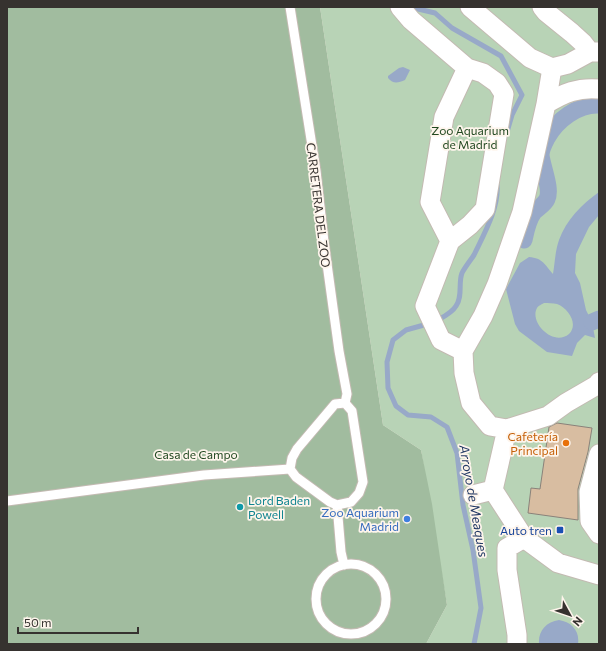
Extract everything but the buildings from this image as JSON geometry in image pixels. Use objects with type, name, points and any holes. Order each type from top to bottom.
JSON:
[{"type":"street","points":[[400,7],[412,20],[467,68],[483,74],[497,83],[504,94],[485,209],[470,226],[450,241],[425,306],[441,340],[463,352]]},
{"type":"street","points":[[470,7],[530,58],[552,68],[568,64],[594,52],[542,7]]},
{"type":"street","points":[[450,241],[430,202],[444,117],[467,68]]},
{"type":"street","points":[[552,68],[546,104],[522,212],[497,284],[483,316],[463,352],[464,373],[471,403],[490,426],[507,429],[548,416],[566,403],[598,388]]},
{"type":"street","points":[[546,104],[564,93],[588,88],[599,89]]},
{"type":"street","points":[[507,429],[493,490],[524,538],[558,563],[599,575]]},
{"type":"street","points":[[599,454],[589,492],[590,521],[599,534]]},
{"type":"street","points":[[473,495],[493,490]]},
{"type":"street","points":[[517,644],[517,635],[507,570],[507,548],[524,538]]},
{"type":"lane","name":"CARRETERA DEL ZOO","points":[[290,7],[316,171],[339,351],[347,394],[345,403]]},
{"type":"lane","points":[[345,403],[352,411],[363,482],[359,493],[351,502],[337,505],[330,502],[296,477],[290,469],[292,458],[297,449],[320,421],[335,404],[345,403]]},
{"type":"lane","points":[[7,501],[204,475],[290,469]]},
{"type":"lane","points":[[337,505],[341,552],[344,565]]},
{"type":"lane","points":[[355,564],[366,568],[375,574],[382,583],[386,594],[386,605],[382,616],[376,625],[358,634],[345,634],[335,631],[326,624],[320,616],[316,605],[316,594],[319,584],[325,575],[344,565],[355,564]]},
{"type":"lane","points":[[358,634],[359,644]]},
{"type":"green space","name":"Casa de Campo","points":[[7,7],[320,7],[383,425],[421,450],[432,504],[447,605],[426,644],[7,644]]},
{"type":"green space","name":"Zoo Aquarium de Madrid","points":[[320,7],[599,7],[599,644],[426,644],[447,605],[421,450],[383,425]]},
{"type":"water","points":[[403,67],[410,70],[405,80],[396,82],[388,78],[388,76],[399,68]]},
{"type":"water","points":[[599,192],[599,215],[589,227],[576,254],[575,273],[580,283],[586,310],[592,322],[595,338],[585,335],[577,343],[572,356],[547,352],[519,331],[515,324],[506,289],[520,263],[529,257],[541,260],[553,274],[557,248],[562,233],[575,213]],"holes":[[[544,303],[557,304],[565,309],[571,317],[573,326],[569,334],[563,337],[556,337],[550,335],[539,326],[535,314],[538,307]]]},
{"type":"water","points":[[559,620],[571,625],[574,628],[578,635],[578,644],[539,644],[541,631],[550,623]]},
{"type":"waterway","name":"Arroyo de Meaques","points":[[413,7],[435,13],[452,28],[501,56],[522,95],[512,115],[507,132]]},
{"type":"waterway","points":[[524,240],[530,218],[534,212],[545,203],[548,195],[548,184],[541,155],[542,148],[547,138],[556,125],[569,114],[583,107],[599,105]]},
{"type":"waterway","name":"Arroyo de Meaques","points":[[436,321],[452,311],[458,302],[462,273],[474,255],[490,221],[496,203],[497,185]]},
{"type":"waterway","points":[[592,322],[599,319]]},
{"type":"waterway","name":"Arroyo de Meaques","points":[[424,325],[406,330],[393,340],[387,362],[388,388],[396,406],[408,415],[431,417],[447,427],[457,453],[463,505],[473,550],[481,608],[474,644]]},
{"type":"place","name":"Cafetería Principal","points":[[566,443]]},
{"type":"place","name":"Lord Baden Powell","points":[[240,507]]},
{"type":"place","name":"Zoo Aquarium Madrid","points":[[407,519]]},
{"type":"place","name":"Auto tren","points":[[560,530]]}]
